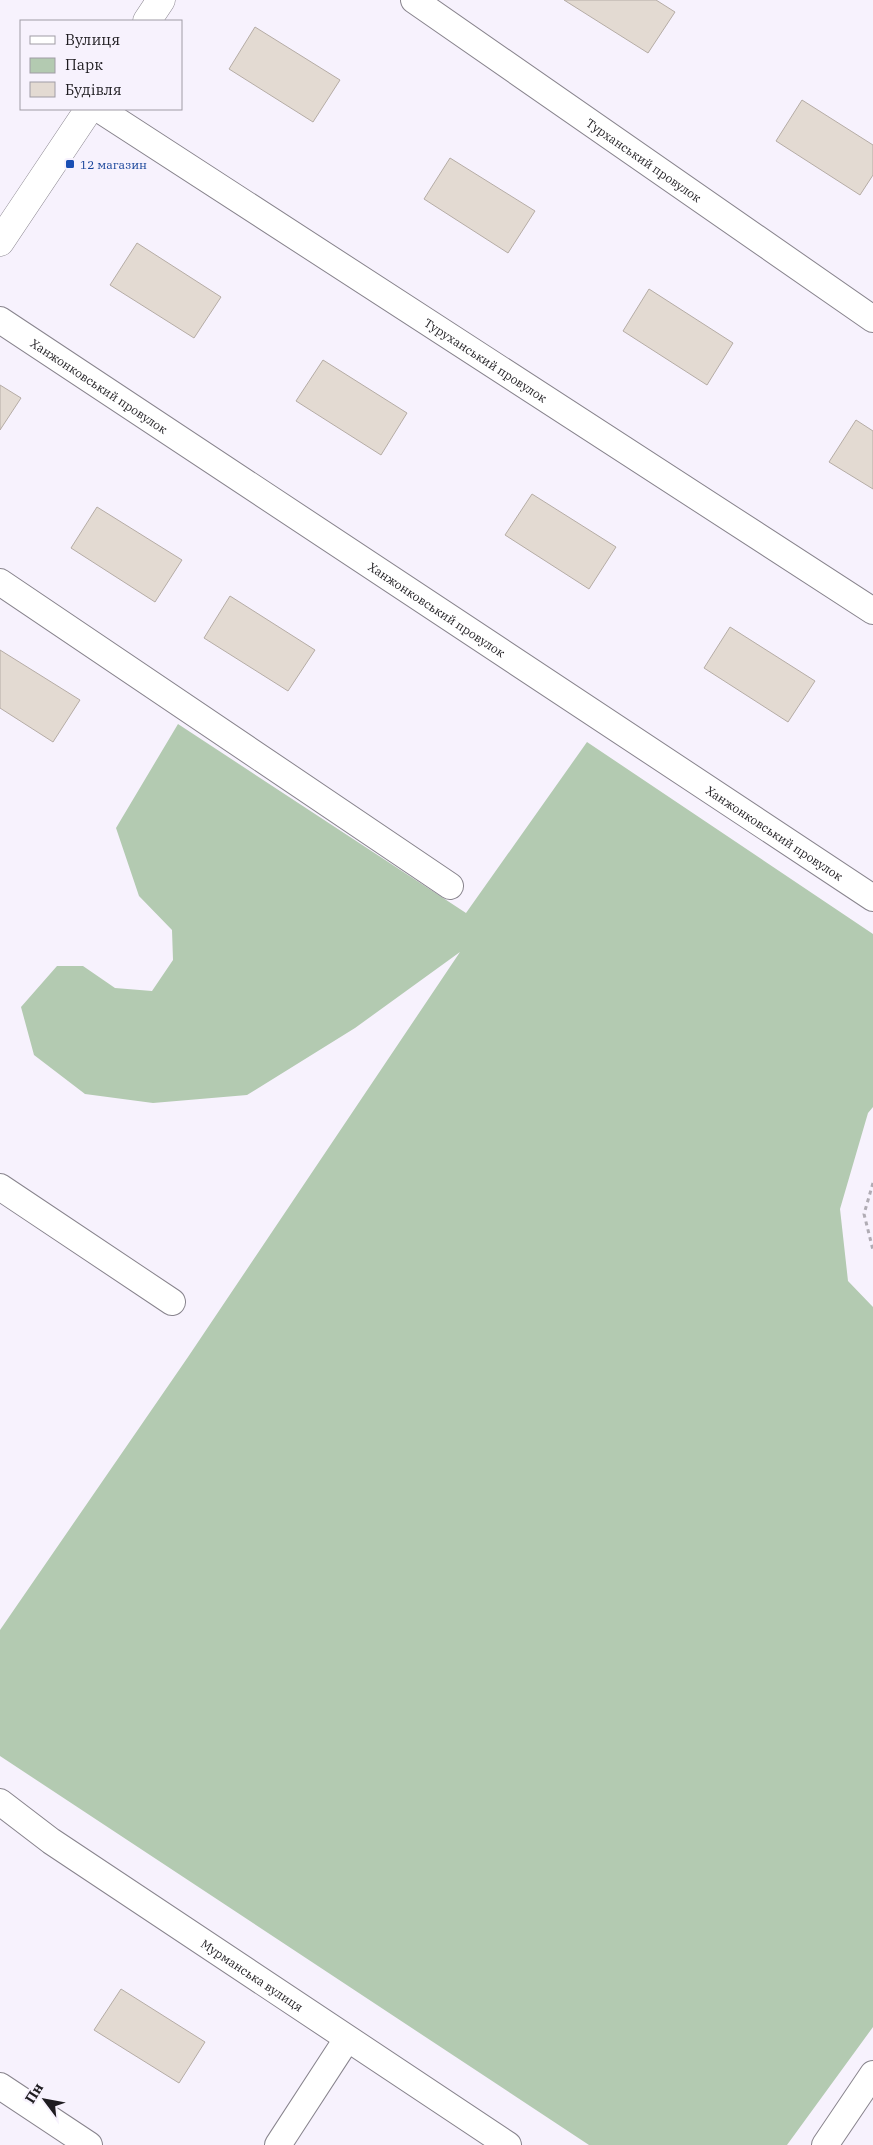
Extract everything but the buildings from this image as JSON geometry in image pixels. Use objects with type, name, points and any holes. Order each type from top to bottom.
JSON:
[{"type":"street","points":[[148,20],[161,0]]},
{"type":"street","name":"Турханський провулок","points":[[414,0],[873,319]]},
{"type":"street","points":[[0,242],[87,110]]},
{"type":"street","name":"Туруханський провулок","points":[[101,110],[873,611]]},
{"type":"street","name":"Ханжонковський провулок","points":[[0,320],[873,898]]},
{"type":"street","points":[[0,582],[450,886]]},
{"type":"street","points":[[0,1187],[172,1302]]},
{"type":"street","name":"Мурманська вулиця","points":[[0,1802],[50,1841],[508,2145]]},
{"type":"street","points":[[278,2145],[347,2039]]},
{"type":"street","points":[[0,2086],[89,2145]]},
{"type":"street","points":[[825,2145],[869,2089]]},
{"type":"path","points":[[873,1183],[864,1214],[873,1250]]},
{"type":"green space","points":[[178,724],[466,913],[587,742],[873,934],[873,1107],[868,1113],[840,1209],[848,1281],[873,1307],[873,2027],[787,2145],[589,2145],[0,1756],[0,1630],[188,1357],[460,952],[355,1028],[247,1095],[153,1103],[85,1094],[34,1055],[21,1007],[57,966],[83,966],[115,988],[152,991],[173,960],[172,930],[139,896],[116,828]]},
{"type":"place","name":"12 магазин","points":[[70,164]]}]
